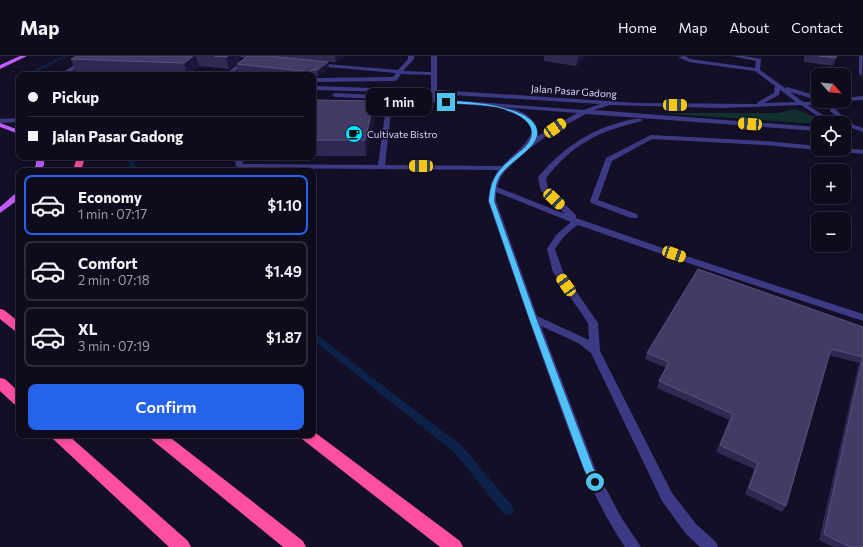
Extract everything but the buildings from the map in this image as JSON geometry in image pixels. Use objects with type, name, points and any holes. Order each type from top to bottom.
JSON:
[{"type":"highway","points":[[0,313],[16,326]]},
{"type":"highway","points":[[0,384],[16,397]]},
{"type":"highway","points":[[61,438],[182,547]]},
{"type":"highway","points":[[160,438],[297,547]]},
{"type":"highway","points":[[311,438],[454,547]]},
{"type":"main road","points":[[0,67],[24,56]]},
{"type":"main road","points":[[0,125],[16,131]]},
{"type":"main road","points":[[0,211],[16,198]]},
{"type":"street","points":[[66,72],[91,57],[102,56]]},
{"type":"street","points":[[316,80],[395,79],[399,72],[411,59],[411,56]]},
{"type":"street","points":[[433,101],[434,56]]},
{"type":"street","points":[[682,56],[681,57],[689,60],[757,70],[801,104],[821,116]]},
{"type":"street","points":[[734,56],[759,60],[757,70]]},
{"type":"street","points":[[862,56],[862,74]]},
{"type":"street","points":[[239,57],[266,59]]},
{"type":"street","points":[[231,72],[250,57]]},
{"type":"street","points":[[313,64],[434,74]]},
{"type":"street","points":[[778,86],[811,96]]},
{"type":"street","points":[[754,105],[777,94],[778,86]]},
{"type":"street","name":"Jalan Pasar Gadong","points":[[316,88],[434,91],[609,103],[754,105],[811,103]]},
{"type":"street","name":"Jalan Pasar Gadong","points":[[316,94],[433,101],[811,129]]},
{"type":"street","points":[[851,99],[863,98]]},
{"type":"street","points":[[609,103],[568,120],[529,146],[504,168],[496,178],[493,188],[492,201],[532,318],[589,469],[616,522],[634,547]]},
{"type":"street","points":[[497,106],[525,117],[533,125],[535,134],[529,146]]},
{"type":"street","points":[[834,108],[833,111],[852,126],[863,131]]},
{"type":"street","points":[[351,111],[388,112],[380,166]]},
{"type":"street","points":[[578,221],[544,189],[542,178],[553,163],[569,149],[588,137],[612,126],[633,121],[662,118]]},
{"type":"street","points":[[0,121],[16,120]]},
{"type":"street","points":[[851,131],[863,131]]},
{"type":"street","points":[[634,216],[594,201],[608,160],[651,137],[765,143],[811,147]]},
{"type":"street","points":[[851,151],[863,152]]},
{"type":"street","points":[[239,160],[240,166],[504,168]]},
{"type":"street","points":[[493,188],[578,221],[863,318]]},
{"type":"street","points":[[578,221],[566,229],[551,249],[558,272],[593,323],[596,351],[667,497],[691,529],[711,547]]},
{"type":"street","points":[[532,318],[582,340],[596,351]]},
{"type":"green space","points":[[795,109],[812,116],[811,116],[811,124],[656,113],[779,113]]},
{"type":"waterway","points":[[33,72],[66,56]]},
{"type":"waterway","points":[[131,160],[133,168]]},
{"type":"waterway","points":[[316,338],[459,450],[508,510]]},
{"type":"place","name":"Cultivate Bistro","points":[[354,134]]},
{"type":"route","points":[[446,102],[497,106],[525,117],[533,125],[535,134],[529,146],[515,157],[496,178],[493,188],[492,201],[532,318],[595,482]]}]
